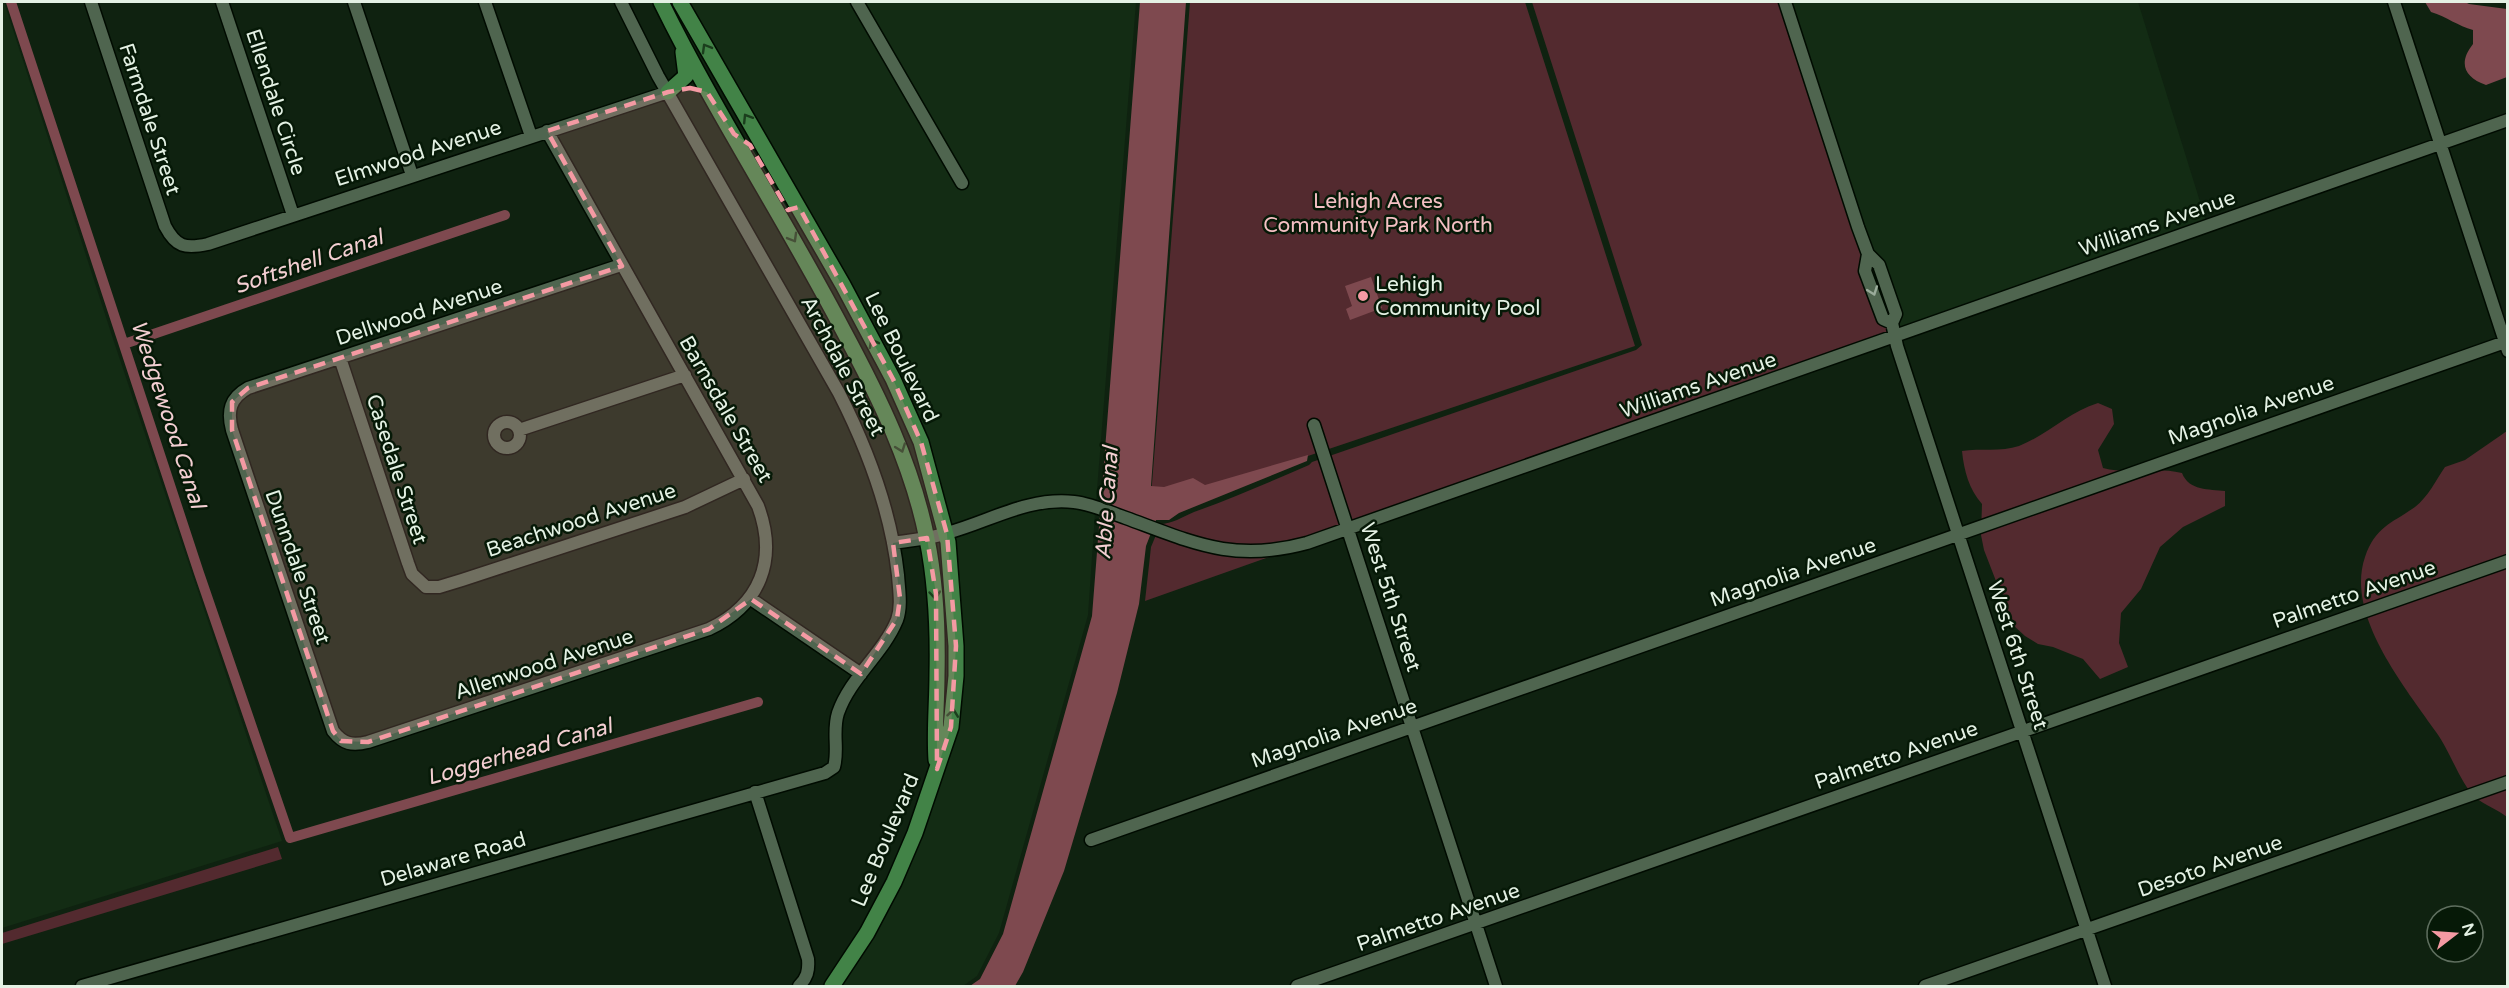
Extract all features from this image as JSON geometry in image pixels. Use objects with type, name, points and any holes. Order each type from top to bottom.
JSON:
[{"type":"main road","points":[[663,6],[682,2]]},
{"type":"main road","name":"Lee Boulevard","points":[[682,2],[843,285],[912,419],[930,470],[947,534],[956,646],[956,676],[951,727],[894,882],[867,933],[832,987]]},
{"type":"main road","name":"Lee Boulevard","points":[[663,6],[825,296],[893,426],[910,475],[927,538],[936,594],[938,677],[934,727],[937,769]]},
{"type":"main road","points":[[668,92],[687,73],[681,40]]},
{"type":"main road","points":[[668,92],[696,88],[711,94]]},
{"type":"main road","points":[[734,134],[750,145],[788,208],[799,207]]},
{"type":"street","name":"Farmdale Street","points":[[91,2],[165,226],[171,238],[180,245]]},
{"type":"street","name":"Ellendale Circle","points":[[222,2],[293,215]]},
{"type":"street","points":[[354,2],[411,175]]},
{"type":"street","points":[[485,2],[531,136]]},
{"type":"street","name":"Archdale Street","points":[[621,2],[668,92],[856,427],[872,466],[893,543],[900,598],[897,619],[846,698],[836,722],[837,758],[834,767]]},
{"type":"street","points":[[857,2],[962,183]]},
{"type":"street","name":"West 6th Street","points":[[1785,2],[1868,254],[1865,271],[1883,319],[1892,322],[1897,346],[2105,987]]},
{"type":"street","points":[[2394,2],[2507,344]]},
{"type":"street","name":"Elmwood Avenue","points":[[180,245],[194,247],[208,244],[411,175],[668,92]]},
{"type":"street","name":"Williams Avenue","points":[[893,543],[947,534],[1036,503],[1050,501],[1089,505],[1211,548],[1252,553],[1283,550],[2508,120]]},
{"type":"street","name":"Barnsdale Street","points":[[547,131],[759,506],[766,534],[765,558],[758,585],[751,599]]},
{"type":"street","name":"Dellwood Avenue","points":[[232,402],[238,394],[248,388],[621,265]]},
{"type":"street","name":"Magnolia Avenue","points":[[1091,840],[1958,534],[2507,344]]},
{"type":"street","name":"Casedale Street","points":[[340,358],[412,574],[426,587]]},
{"type":"street","points":[[519,430],[685,375]]},
{"type":"street","name":"Dunndale Street","points":[[232,402],[229,418],[232,430],[333,731],[341,741]]},
{"type":"street","name":"West 5th Street","points":[[1314,425],[1496,987]]},
{"type":"street","name":"Beachwood Avenue","points":[[426,587],[439,587],[462,580],[685,507],[744,479]]},
{"type":"street","name":"Palmetto Avenue","points":[[1298,987],[2508,561]]},
{"type":"street","points":[[751,599],[861,674]]},
{"type":"street","name":"Allenwood Avenue","points":[[341,741],[354,745],[368,742],[708,630],[733,615],[751,599]]},
{"type":"street","name":"Delaware Road","points":[[82,987],[825,772],[834,767]]},
{"type":"street","name":"Desoto Avenue","points":[[1925,987],[2508,782]]},
{"type":"street","points":[[755,792],[808,959],[809,970],[802,983]]},
{"type":"highlighted area","points":[[690,88],[707,92],[734,134],[750,145],[788,210],[799,207],[893,379],[921,442],[947,534],[956,646],[951,727],[937,769],[936,594],[927,538],[893,543],[900,598],[897,619],[861,674],[751,599],[709,629],[368,742],[341,741],[333,731],[232,430],[232,402],[248,388],[622,266],[547,131],[668,92]]},
{"type":"shaded area","points":[[2,2],[4,2],[115,345],[282,841],[2,928]]},
{"type":"shaded area","points":[[9,2],[13,2],[74,189],[71,191]]},
{"type":"shaded area","points":[[687,2],[1136,2],[1096,502],[1076,497],[1035,498],[951,527],[936,469]]},
{"type":"shaded area","points":[[1787,2],[2138,2],[2206,221],[1893,331]]},
{"type":"shaded area","points":[[1050,506],[1074,507],[1095,513],[1088,615],[999,933],[977,976],[963,986],[840,986],[956,728],[953,537],[1024,511]]},
{"type":"green space","name":"Lehigh Acres Community Park North","points":[[1190,2],[1525,2],[1635,346],[1150,509]]},
{"type":"green space","points":[[1532,2],[1787,2],[1893,331],[1306,539],[1252,548],[1203,540],[1160,524],[1173,522],[1312,462],[1636,350],[1642,345]]},
{"type":"green space","points":[[2098,403],[2112,409],[2114,424],[2098,450],[2103,468],[2123,471],[2172,471],[2182,473],[2185,479],[2194,486],[2225,491],[2225,506],[2183,527],[2160,547],[2141,589],[2121,613],[2119,643],[2128,667],[2100,679],[2083,659],[2053,647],[2038,644],[2013,625],[1984,550],[1981,535],[1982,504],[1968,479],[1962,451],[2019,446],[2077,412]]},
{"type":"green space","points":[[2507,431],[2507,817],[2480,801],[2471,792],[2441,739],[2395,672],[2371,626],[2363,602],[2361,579],[2365,557],[2379,532],[2420,503],[2445,467],[2465,460]]},
{"type":"green space","points":[[1156,535],[1225,554],[1269,557],[1145,601],[1151,547]]},
{"type":"green space","points":[[278,847],[282,859],[2,944],[2,933]]},
{"type":"water","name":"Able Canal","points":[[1140,2],[1186,2],[1151,486],[1164,487],[1193,478],[1205,485],[1308,455],[1307,461],[1179,513],[1169,520],[1156,520],[1146,546],[1139,604],[1117,693],[1064,871],[1023,972],[1015,986],[970,986],[980,979],[1003,934],[1092,616]]},
{"type":"water","points":[[2425,2],[2465,2],[2507,9],[2507,77],[2486,85],[2468,74],[2465,63],[2468,51],[2473,44],[2473,30],[2431,12]]},
{"type":"water","name":"Lehigh Community Pool","points":[[1371,277],[1382,308],[1350,320],[1346,309],[1352,306],[1345,286]]},
{"type":"waterway","name":"Wedgewood Canal","points":[[11,2],[199,573],[290,838],[758,702]]},
{"type":"waterway","name":"Softshell Canal","points":[[124,344],[505,215]]},
{"type":"place","name":"Lehigh Community Pool","points":[[1363,296]]},
{"type":"water label","name":"Loggerhead Canal","points":[[519,751]]}]
